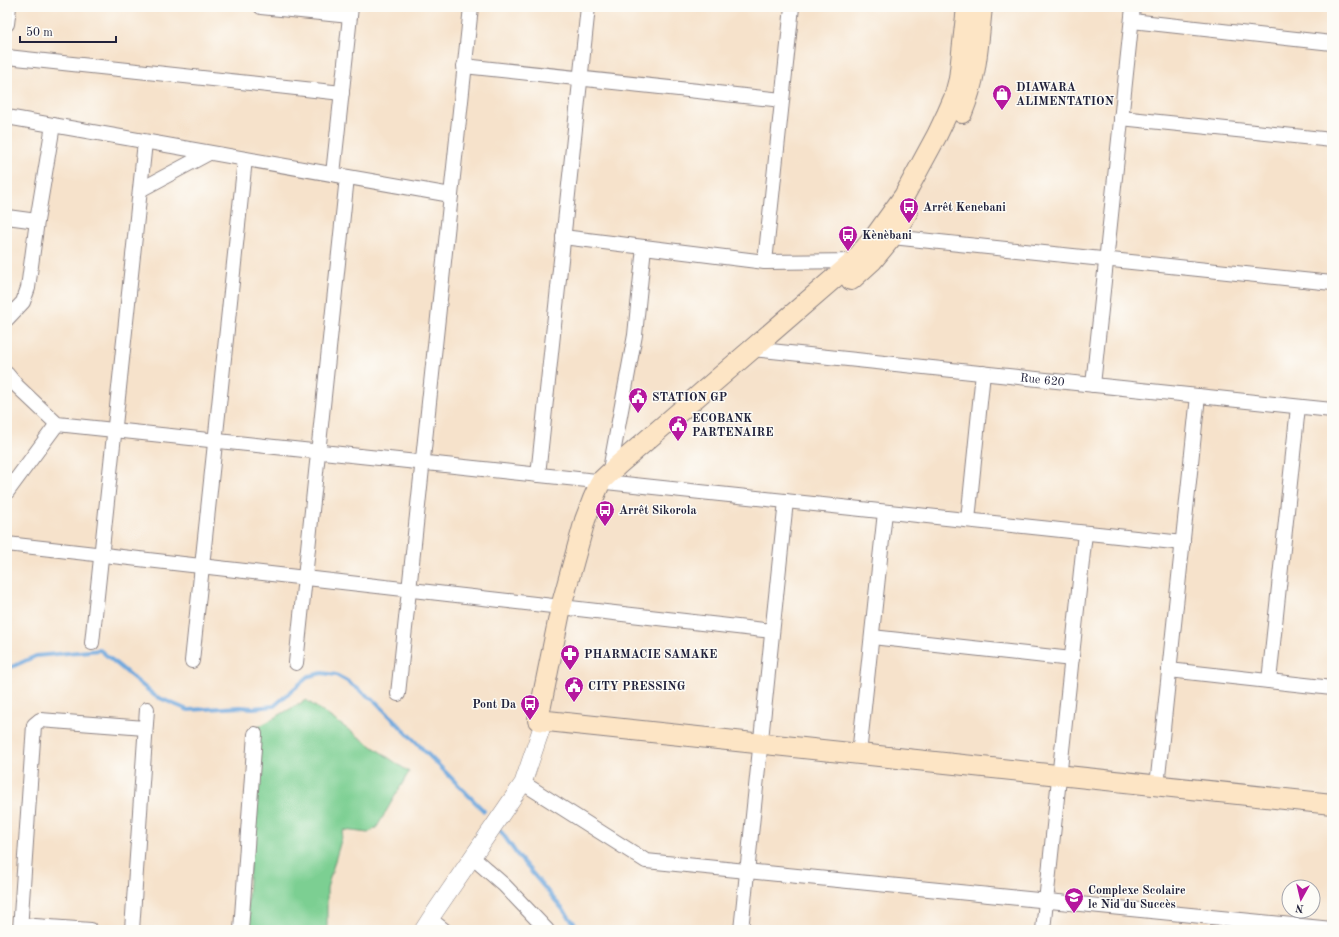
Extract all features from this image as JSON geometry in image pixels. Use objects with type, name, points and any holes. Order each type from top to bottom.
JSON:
[{"type":"main road","points":[[864,261],[876,235],[904,196],[938,135],[954,98],[959,79],[967,7]]},
{"type":"main road","points":[[982,7],[977,59],[973,82],[967,101],[949,141],[931,175],[892,237],[761,350],[622,478],[608,480],[598,522],[568,608],[544,721],[1332,804]]},
{"type":"street","points":[[7,24],[9,7]]},
{"type":"street","points":[[261,7],[350,12],[333,174]]},
{"type":"street","points":[[398,694],[471,7]]},
{"type":"street","points":[[538,474],[588,7]]},
{"type":"street","points":[[765,262],[792,7]]},
{"type":"street","points":[[1093,385],[1133,7]]},
{"type":"street","points":[[1132,21],[1332,43]]},
{"type":"street","points":[[7,58],[342,93]]},
{"type":"street","points":[[464,66],[782,100]]},
{"type":"street","points":[[7,117],[333,174],[347,178],[451,195]]},
{"type":"street","points":[[1122,118],[1332,140]]},
{"type":"street","points":[[7,319],[23,302],[28,288],[53,125]]},
{"type":"street","points":[[92,643],[145,142]]},
{"type":"street","points":[[140,190],[209,153]]},
{"type":"street","points":[[192,661],[245,159]]},
{"type":"street","points":[[296,663],[347,178]]},
{"type":"street","points":[[7,217],[37,222]]},
{"type":"street","points":[[563,237],[765,262],[864,261]]},
{"type":"street","points":[[892,237],[1332,283]]},
{"type":"street","points":[[608,480],[635,335],[644,246]]},
{"type":"street","name":"Rue 620","points":[[761,350],[1332,410]]},
{"type":"street","points":[[968,520],[983,373]]},
{"type":"street","points":[[7,374],[17,386],[57,424],[608,480],[885,512],[1183,543]]},
{"type":"street","points":[[1157,786],[1198,396]]},
{"type":"street","points":[[1269,681],[1298,407]]},
{"type":"street","points":[[7,492],[57,424]]},
{"type":"street","points":[[741,930],[786,501]]},
{"type":"street","points":[[859,754],[885,512]]},
{"type":"street","points":[[1043,930],[1085,533]]},
{"type":"street","points":[[7,544],[772,631]]},
{"type":"street","points":[[872,637],[1072,658]]},
{"type":"street","points":[[1169,670],[1332,688]]},
{"type":"street","points":[[132,930],[147,709]]},
{"type":"street","points":[[91,930],[21,927],[34,725],[40,720],[145,728]]},
{"type":"street","points":[[444,930],[427,924],[523,783],[544,721]]},
{"type":"street","points":[[241,930],[255,734]]},
{"type":"street","points":[[523,783],[646,861],[1332,929]]},
{"type":"street","points":[[472,857],[504,885],[548,930]]},
{"type":"green space","points":[[306,700],[409,772],[377,827],[368,833],[344,830],[327,888],[327,930],[246,929],[258,727]]},
{"type":"waterway","points":[[7,669],[36,656],[100,650],[155,696],[188,710],[274,706],[309,676],[322,673],[336,675],[376,702],[484,811]]},
{"type":"waterway","points":[[500,830],[518,856],[580,930]]},
{"type":"place","name":"DIAWARA ALIMENTATION","points":[[1002,111]]},
{"type":"place","name":"Arrêt Kenebani","points":[[909,224]]},
{"type":"place","name":"Kènèbani","points":[[848,252]]},
{"type":"place","name":"STATION GP","points":[[638,414]]},
{"type":"place","name":"ECOBANK PARTENAIRE","points":[[678,442]]},
{"type":"place","name":"Arrêt Sikorola","points":[[605,527]]},
{"type":"place","name":"PHARMACIE SAMAKE","points":[[570,671]]},
{"type":"place","name":"CITY PRESSING","points":[[574,703]]},
{"type":"place","name":"Pont Da","points":[[530,721]]},
{"type":"place","name":"Complexe Scolaire le Nid du Succès","points":[[1074,914]]}]
